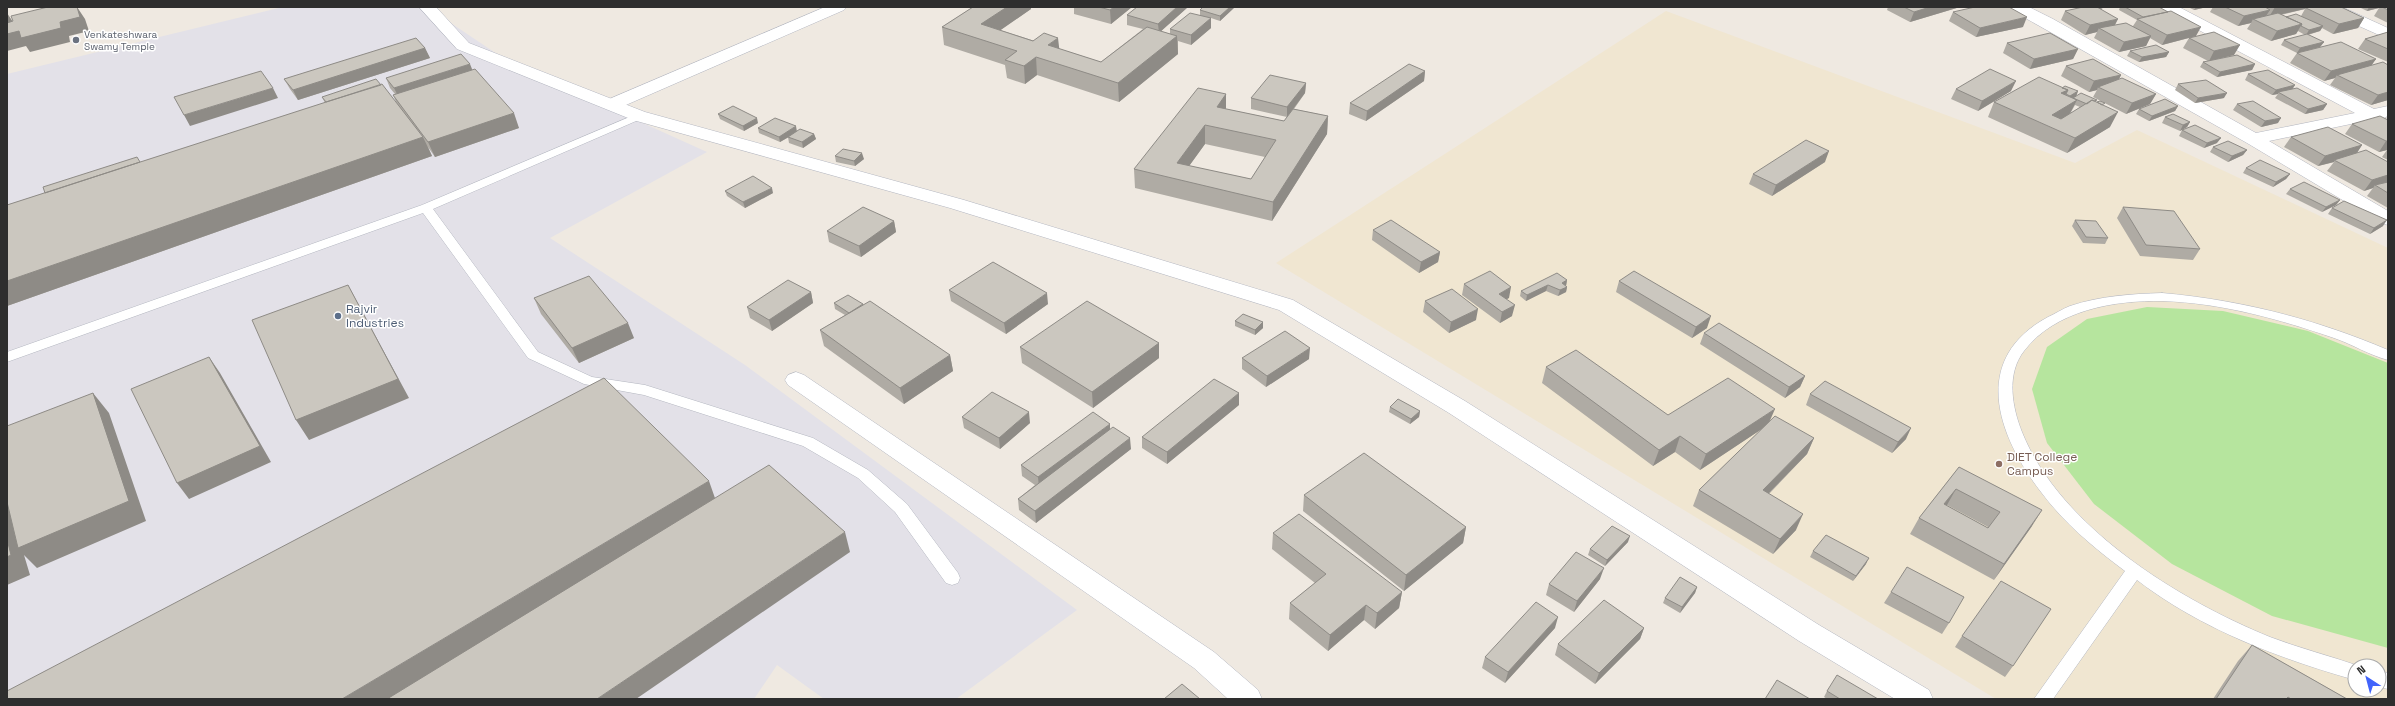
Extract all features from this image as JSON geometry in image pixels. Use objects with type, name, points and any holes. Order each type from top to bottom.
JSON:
[{"type":"street","points":[[427,7],[463,46],[613,104],[639,116],[957,204],[1158,267],[1286,305],[1457,407],[1802,629],[1919,699]]},
{"type":"street","points":[[613,104],[838,7]]},
{"type":"street","points":[[2017,7],[2047,22],[2253,139],[2388,219]]},
{"type":"street","points":[[2167,7],[2388,123]]},
{"type":"street","points":[[2329,7],[2388,34]]},
{"type":"street","points":[[2253,139],[2388,111]]},
{"type":"street","points":[[796,380],[1204,660],[1248,699]]},
{"type":"lane","points":[[7,357],[426,208],[639,116]]},
{"type":"lane","points":[[426,208],[533,355],[589,381],[645,390],[808,442],[863,474],[901,508],[952,578]]},
{"type":"lane","points":[[2347,670],[2304,658],[2214,619],[2134,571],[2072,518],[2030,466],[2008,418],[2005,376],[2021,342],[2052,317],[2089,305],[2152,297],[2216,302],[2286,317],[2359,341],[2388,355]]},
{"type":"lane","points":[[2043,699],[2134,571]]},
{"type":"shaded area","name":"Rajvir Industries","points":[[283,7],[427,7],[512,64],[707,152],[550,238],[745,365],[1077,610],[956,699],[824,699],[777,665],[754,699],[7,699],[7,74]]},
{"type":"shaded area","name":"DIET College Campus","points":[[1666,11],[2075,163],[2137,130],[2388,248],[2388,699],[1996,699],[1276,263]]},
{"type":"green space","points":[[2147,307],[2223,311],[2308,331],[2388,363],[2388,648],[2272,616],[2172,564],[2094,504],[2047,443],[2032,389],[2047,347],[2087,319]]},
{"type":"building","points":[[48,7],[77,7],[80,17],[60,22],[61,28],[21,38],[19,31],[7,34],[7,23],[13,21],[11,16]]},
{"type":"building","points":[[973,7],[1007,7],[981,24],[1033,41],[1044,33],[1058,38],[1048,45],[1101,62],[1147,27],[1177,36],[1118,83],[1036,57],[1024,66],[1005,60],[1017,51],[942,27]]},
{"type":"building","points":[[1099,7],[1114,7],[1110,10]]},
{"type":"building","points":[[1137,7],[1177,7],[1158,24],[1127,15]]},
{"type":"building","points":[[1203,7],[1230,7],[1220,16],[1200,10]]},
{"type":"building","points":[[1904,7],[1930,7],[1914,12]]},
{"type":"building","points":[[1975,7],[2009,7],[2027,17],[1980,28],[1953,12]]},
{"type":"building","points":[[2083,7],[2097,7],[2118,19],[2090,25],[2065,11]]},
{"type":"building","points":[[2125,7],[2159,7],[2168,12],[2143,17]]},
{"type":"building","points":[[2225,7],[2265,7],[2270,10],[2244,16]]},
{"type":"building","points":[[2341,7],[2364,18],[2339,24],[2306,8]]},
{"type":"building","points":[[2171,11],[2201,27],[2167,35],[2137,19]]},
{"type":"building","points":[[1190,13],[1211,18],[1191,35],[1170,29]]},
{"type":"building","points":[[2278,13],[2302,24],[2277,31],[2253,19]]},
{"type":"building","points":[[2296,14],[2323,26],[2309,30],[2301,26],[2302,24],[2286,17]]},
{"type":"building","points":[[2126,23],[2151,36],[2124,42],[2099,28]]},
{"type":"building","points":[[2214,32],[2240,45],[2214,51],[2189,38]]},
{"type":"building","points":[[2388,32],[2388,49],[2365,39]]},
{"type":"building","points":[[2050,33],[2078,49],[2034,59],[2007,43]]},
{"type":"building","points":[[2307,34],[2324,42],[2300,48],[2284,40]]},
{"type":"building","points":[[416,38],[425,48],[293,90],[284,79]]},
{"type":"building","points":[[2341,42],[2376,59],[2331,71],[2297,53]]},
{"type":"building","points":[[2156,45],[2169,52],[2142,57],[2130,51]]},
{"type":"building","points":[[461,54],[470,64],[394,88],[386,78]]},
{"type":"building","points":[[2237,55],[2255,64],[2220,72],[2203,62]]},
{"type":"building","points":[[2093,59],[2121,75],[2094,81],[2066,66]]},
{"type":"building","points":[[2383,62],[2388,65],[2388,92],[2378,95],[2337,75]]},
{"type":"building","points":[[1409,64],[1425,71],[1367,111],[1350,103]]},
{"type":"building","points":[[475,69],[514,113],[428,142],[393,95]]},
{"type":"building","points":[[1990,69],[2016,81],[1982,101],[1956,89]]},
{"type":"building","points":[[2268,70],[2295,85],[2276,90],[2248,74]]},
{"type":"building","points":[[261,71],[273,88],[184,115],[174,97]]},
{"type":"building","points":[[1270,75],[1306,83],[1287,107],[1251,98]]},
{"type":"building","points":[[2039,77],[2068,90],[2061,93],[2077,100],[2052,115],[2061,119],[2092,100],[2118,112],[2075,138],[1994,102]]},
{"type":"building","points":[[2122,78],[2156,94],[2132,103],[2098,87]]},
{"type":"building","points":[[376,79],[381,85],[326,102],[322,97]]},
{"type":"building","points":[[2206,80],[2227,93],[2198,98],[2178,84]]},
{"type":"building","points":[[382,84],[423,137],[7,281],[7,205]]},
{"type":"building","points":[[2065,86],[2078,91],[2070,96],[2066,94],[2068,90],[2062,88]]},
{"type":"building","points":[[1198,88],[1226,94],[1217,107],[1284,121],[1293,109],[1328,116],[1273,202],[1134,169]],"holes":[[[1205,125],[1276,140],[1251,179],[1177,163]]]},
{"type":"building","points":[[2297,88],[2327,104],[2308,109],[2278,92]]},
{"type":"building","points":[[2081,93],[2097,100],[2092,100],[2087,104],[2073,98]]},
{"type":"building","points":[[2165,99],[2178,106],[2152,116],[2139,109]]},
{"type":"building","points":[[2100,101],[2105,103],[2102,105],[2097,102]]},
{"type":"building","points":[[2253,101],[2281,118],[2265,121],[2237,104]]},
{"type":"building","points":[[733,106],[757,118],[743,126],[718,114]]},
{"type":"building","points":[[2173,114],[2190,122],[2183,125],[2165,117]]},
{"type":"building","points":[[2380,116],[2388,120],[2388,141],[2352,124]]},
{"type":"building","points":[[775,118],[796,126],[779,137],[758,128]]},
{"type":"building","points":[[2195,125],[2221,138],[2207,143],[2182,130]]},
{"type":"building","points":[[2328,127],[2362,145],[2325,156],[2291,137]]},
{"type":"building","points":[[800,129],[814,134],[802,142],[788,137]]},
{"type":"building","points":[[1806,140],[1829,151],[1776,185],[1753,174]]},
{"type":"building","points":[[2228,141],[2247,150],[2232,156],[2213,147]]},
{"type":"building","points":[[843,149],[862,153],[854,161],[835,156]]},
{"type":"building","points":[[2366,150],[2388,162],[2388,175],[2372,180],[2334,160]]},
{"type":"building","points":[[137,157],[140,162],[45,193],[43,187]]},
{"type":"building","points":[[2260,160],[2290,174],[2276,182],[2246,168]]},
{"type":"building","points":[[753,176],[772,188],[743,202],[725,191]]},
{"type":"building","points":[[2304,182],[2340,200],[2326,207],[2290,189]]},
{"type":"building","points":[[2388,182],[2388,193],[2375,185]]},
{"type":"building","points":[[2344,201],[2387,220],[2374,228],[2332,208]]},
{"type":"building","points":[[863,207],[894,221],[859,246],[827,231]]},
{"type":"building","points":[[2123,207],[2174,211],[2200,249],[2146,245]]},
{"type":"building","points":[[1391,220],[1440,252],[1421,262],[1373,230]]},
{"type":"building","points":[[2075,220],[2096,221],[2108,238],[2086,237]]},
{"type":"building","points":[[993,262],[1047,293],[1004,323],[949,290]]},
{"type":"building","points":[[1490,271],[1511,287],[1499,294],[1515,305],[1502,312],[1464,284]]},
{"type":"building","points":[[1634,271],[1711,316],[1696,327],[1619,281]]},
{"type":"building","points":[[1557,273],[1567,280],[1562,283],[1567,287],[1560,290],[1548,285],[1527,295],[1521,291]]},
{"type":"building","points":[[589,276],[628,323],[572,348],[534,298]]},
{"type":"building","points":[[788,280],[811,292],[769,320],[747,307]]},
{"type":"building","points":[[348,285],[398,379],[296,420],[252,320]]},
{"type":"building","points":[[1452,289],[1478,309],[1451,322],[1425,301]]},
{"type":"building","points":[[848,295],[863,304],[849,313],[834,303]]},
{"type":"building","points":[[870,301],[950,355],[900,388],[820,330]]},
{"type":"building","points":[[1087,301],[1159,343],[1092,392],[1020,347]]},
{"type":"building","points":[[1243,314],[1263,322],[1255,330],[1235,321]]},
{"type":"building","points":[[1719,323],[1805,376],[1789,387],[1704,333]]},
{"type":"building","points":[[1285,331],[1310,348],[1267,376],[1242,358]]},
{"type":"building","points":[[1576,350],[1668,415],[1728,378],[1775,409],[1706,454],[1680,436],[1659,450],[1546,367]]},
{"type":"building","points":[[209,357],[260,446],[177,483],[131,389]]},
{"type":"building","points":[[604,378],[709,481],[342,699],[7,699],[7,691]]},
{"type":"building","points":[[1214,379],[1239,393],[1167,452],[1142,437]]},
{"type":"building","points":[[1825,381],[1911,428],[1898,442],[1810,394]]},
{"type":"building","points":[[992,392],[1029,412],[999,438],[962,417]]},
{"type":"building","points":[[93,393],[129,501],[18,548],[7,502],[7,426]]},
{"type":"building","points":[[1398,399],[1420,411],[1411,419],[1390,407]]},
{"type":"building","points":[[1093,412],[1110,424],[1038,477],[1021,465]]},
{"type":"building","points":[[1775,416],[1814,438],[1763,490],[1803,514],[1780,539],[1699,490]]},
{"type":"building","points":[[1113,427],[1130,438],[1035,511],[1018,499]]},
{"type":"building","points":[[1364,453],[1466,527],[1406,575],[1304,495]]},
{"type":"building","points":[[769,465],[845,532],[597,699],[387,699]]},
{"type":"building","points":[[1959,467],[2042,510],[2004,564],[1919,518]],"holes":[[[1956,489],[2000,512],[1988,528],[1944,504]]]},
{"type":"building","points":[[1299,514],[1402,592],[1377,613],[1366,605],[1330,635],[1290,603],[1326,574],[1273,533]]},
{"type":"building","points":[[1612,526],[1630,536],[1607,560],[1590,549]]},
{"type":"building","points":[[1826,535],[1869,558],[1856,576],[1813,551]]},
{"type":"building","points":[[7,539],[11,555],[7,557]]},
{"type":"building","points":[[1576,552],[1604,568],[1577,601],[1549,584]]},
{"type":"building","points":[[1907,567],[1964,597],[1949,623],[1891,592]]},
{"type":"building","points":[[1680,577],[1697,587],[1682,607],[1665,598]]},
{"type":"building","points":[[2001,581],[2051,609],[2013,666],[1962,636]]},
{"type":"building","points":[[1604,600],[1644,628],[1599,673],[1558,644]]},
{"type":"building","points":[[1536,602],[1558,617],[1508,672],[1485,657]]},
{"type":"building","points":[[2252,645],[2347,699],[2291,699],[2288,697],[2286,699],[2216,699]]},
{"type":"building","points":[[1837,675],[1878,699],[1840,699],[1827,691]]},
{"type":"building","points":[[1777,680],[1810,699],[1765,699]]},
{"type":"building","points":[[1182,684],[1200,699],[1164,699]]},
{"type":"place","name":"Venkateshwara Swamy Temple","points":[[76,40]]},
{"type":"place","name":"Rajvir Industries","points":[[338,316]]},
{"type":"place","name":"DIET College Campus","points":[[1999,464]]}]
